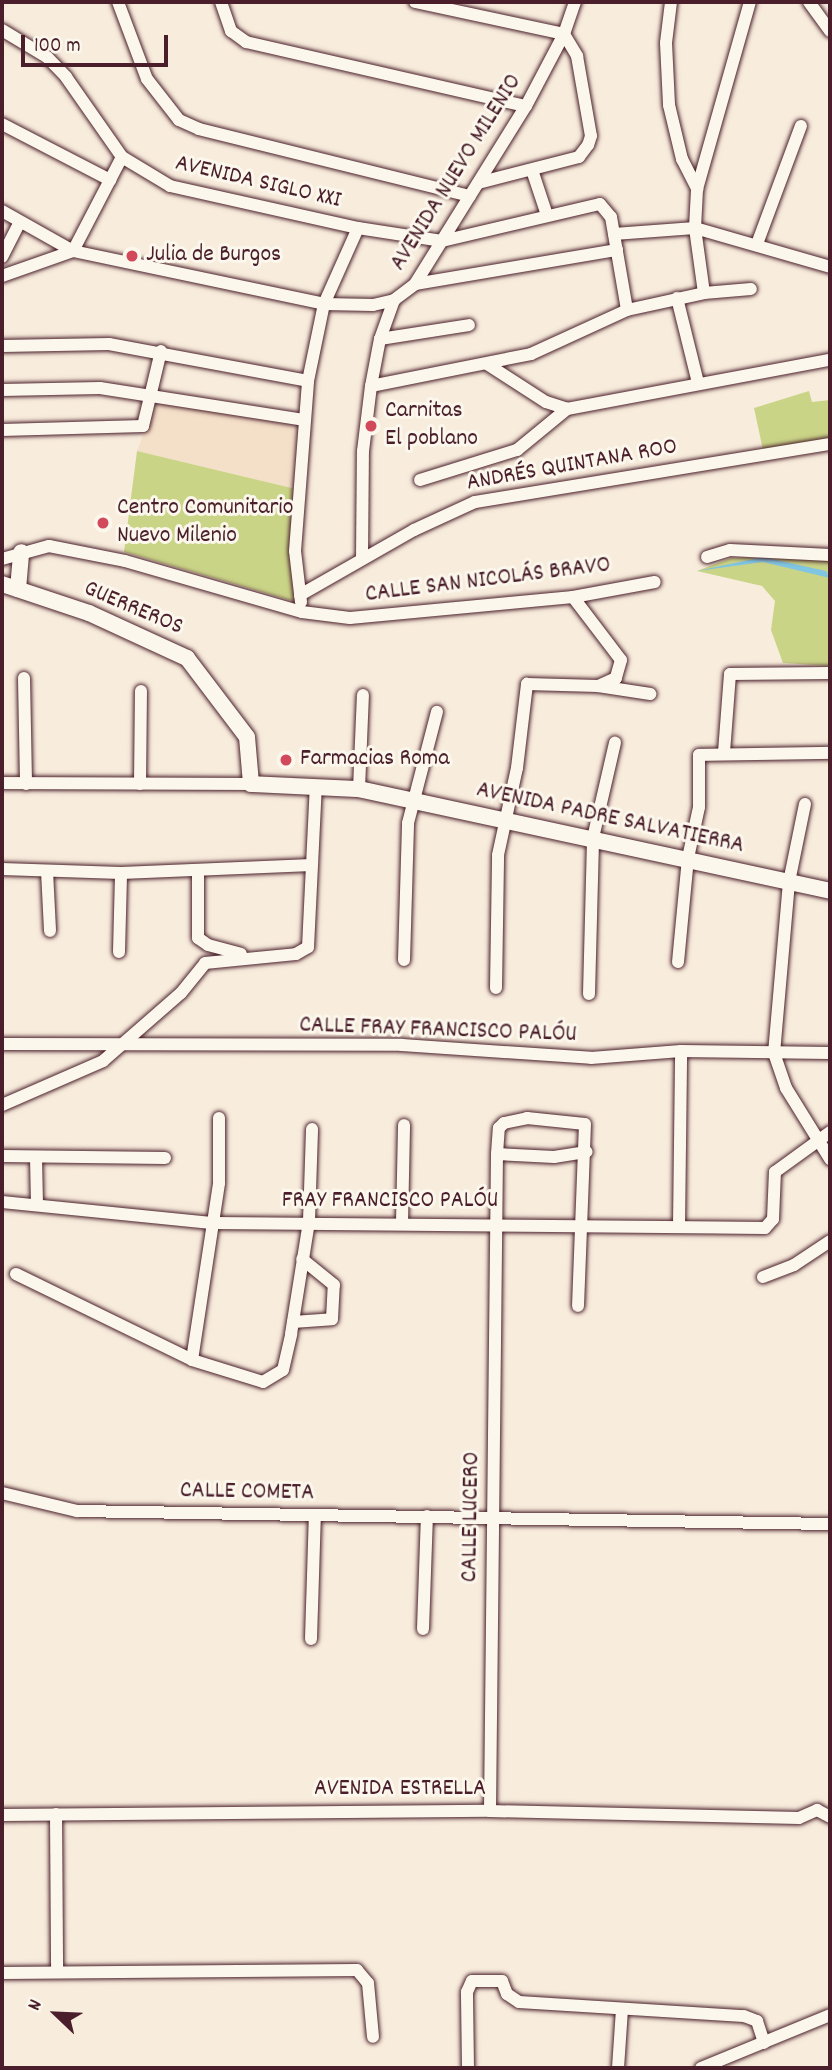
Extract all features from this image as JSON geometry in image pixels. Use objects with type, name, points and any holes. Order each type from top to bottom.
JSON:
[{"type":"main road","points":[[18,589],[20,552]]},
{"type":"main road","name":"GUERREROS","points":[[2,584],[100,617],[187,658],[247,737],[251,784]]},
{"type":"main road","name":"AVENIDA PADRE SALVATIERRA","points":[[251,784],[359,789],[688,858],[830,891]]},
{"type":"street","points":[[118,2],[147,79],[168,111],[179,120],[199,129],[470,196]]},
{"type":"street","points":[[221,2],[231,31],[246,42],[526,106]]},
{"type":"street","points":[[415,2],[564,34],[577,55],[591,136],[579,157],[478,183]]},
{"type":"street","name":"AVENIDA NUEVO MILENIO","points":[[73,251],[324,304],[373,305],[394,300],[415,284],[526,106],[564,34],[575,2]]},
{"type":"street","points":[[671,2],[666,43],[669,105],[682,159],[697,190]]},
{"type":"street","points":[[704,293],[695,228],[697,190],[750,2]]},
{"type":"street","points":[[809,2],[830,31]]},
{"type":"street","name":"AVENIDA SIGLO XXI","points":[[2,30],[47,57],[66,77],[122,157],[170,186],[358,228],[442,241]]},
{"type":"street","points":[[2,124],[110,180]]},
{"type":"street","points":[[757,244],[802,126]]},
{"type":"street","points":[[2,276],[73,251],[122,157]]},
{"type":"street","points":[[532,170],[547,215]]},
{"type":"street","points":[[442,241],[600,204],[611,217],[627,310]]},
{"type":"street","points":[[2,211],[73,251]]},
{"type":"street","points":[[2,257],[20,222]]},
{"type":"street","points":[[302,612],[295,551],[308,381],[324,304],[358,228]]},
{"type":"street","points":[[614,234],[695,228],[830,267]]},
{"type":"street","points":[[415,284],[617,250]]},
{"type":"street","points":[[371,386],[531,354],[627,310],[704,293],[751,289]]},
{"type":"street","points":[[677,298],[698,383]]},
{"type":"street","points":[[362,559],[363,451],[371,386],[380,339],[394,300]]},
{"type":"street","points":[[380,339],[469,325]]},
{"type":"street","points":[[2,346],[109,344],[161,351],[308,381]]},
{"type":"street","points":[[2,430],[137,428],[147,422],[161,351]]},
{"type":"street","points":[[420,480],[517,450],[567,409],[830,360]]},
{"type":"street","points":[[487,364],[546,402],[567,409]]},
{"type":"street","points":[[2,390],[100,388],[152,394],[304,420]]},
{"type":"street","name":"ANDRÉS QUINTANA ROO","points":[[300,595],[362,559],[475,502],[830,444]]},
{"type":"street","name":"CALLE SAN NICOLÁS BRAVO","points":[[2,559],[49,546],[125,561],[302,612],[350,618],[573,597],[655,582]]},
{"type":"street","points":[[707,557],[730,550],[830,555]]},
{"type":"street","points":[[573,597],[621,660],[616,678],[598,686]]},
{"type":"street","points":[[724,752],[730,674],[830,673]]},
{"type":"street","points":[[24,678],[26,784]]},
{"type":"street","points":[[496,988],[498,855],[517,768],[527,684],[598,686],[650,694]]},
{"type":"street","points":[[140,784],[141,691]]},
{"type":"street","points":[[359,789],[363,695]]},
{"type":"street","points":[[404,960],[406,849],[437,712]]},
{"type":"street","points":[[589,994],[593,838],[615,743]]},
{"type":"street","points":[[678,962],[688,858],[699,807],[698,759],[703,752],[830,753]]},
{"type":"street","name":"AVENIDA PADRE SALVATIERRA","points":[[2,783],[251,784]]},
{"type":"street","points":[[2,1105],[103,1061],[122,1048],[181,993],[205,963],[248,956],[296,954],[308,947],[316,786]]},
{"type":"street","points":[[805,804],[789,881],[774,1054],[786,1088],[830,1159]]},
{"type":"street","points":[[2,869],[121,873],[312,865]]},
{"type":"street","points":[[47,871],[50,931]]},
{"type":"street","points":[[198,871],[198,938],[208,945],[248,956]]},
{"type":"street","points":[[118,952],[121,873]]},
{"type":"street","name":"CALLE FRAY FRANCISCO PALÓU","points":[[2,1044],[122,1048],[402,1045],[591,1058],[681,1051],[830,1053]]},
{"type":"street","points":[[679,1226],[681,1051]]},
{"type":"street","points":[[192,1360],[215,1223],[219,1118]]},
{"type":"street","name":"CALLE LUCERO","points":[[490,1811],[499,1128],[527,1118],[585,1124],[587,1152]]},
{"type":"street","points":[[402,1223],[404,1125]]},
{"type":"street","points":[[16,1274],[192,1360],[263,1382],[282,1370],[293,1322],[309,1221],[312,1129]]},
{"type":"street","points":[[818,1141],[830,1132]]},
{"type":"street","name":"FRAY FRANCISCO PALÓU","points":[[2,1202],[215,1223],[309,1221],[765,1228],[773,1219],[773,1181],[781,1166],[818,1141]]},
{"type":"street","points":[[497,1154],[554,1157],[587,1152],[578,1306]]},
{"type":"street","points":[[2,1156],[165,1158]]},
{"type":"street","points":[[36,1157],[37,1205]]},
{"type":"street","points":[[764,1277],[794,1265],[830,1241]]},
{"type":"street","points":[[293,1322],[332,1319],[334,1285],[302,1259]]},
{"type":"street","name":"CALLE COMETA","points":[[2,1493],[77,1511],[493,1516],[830,1524]]},
{"type":"street","points":[[311,1639],[315,1515]]},
{"type":"street","points":[[423,1629],[427,1516]]},
{"type":"street","name":"AVENIDA ESTRELLA","points":[[2,1815],[490,1811],[799,1818],[817,1810],[830,1817]]},
{"type":"street","points":[[56,1814],[57,1970]]},
{"type":"street","points":[[2,1973],[57,1970],[357,1970],[368,1983],[373,2037]]},
{"type":"street","points":[[468,2068],[467,1993],[472,1981],[499,1980],[519,2002],[744,2016],[757,2021],[764,2043]]},
{"type":"street","points":[[618,2068],[622,2010]]},
{"type":"street","points":[[701,2068],[830,2015]]},
{"type":"shaded area","points":[[158,396],[301,421],[296,489],[137,451]]},
{"type":"green space","points":[[809,391],[812,402],[830,400],[830,438],[763,450],[754,408]]},
{"type":"green space","points":[[137,451],[296,489],[303,604],[124,552]]},
{"type":"green space","points":[[830,557],[830,666],[783,663],[771,630],[775,601],[762,586],[697,571],[731,558]]},
{"type":"water","points":[[763,557],[826,571],[830,578],[763,562],[697,571]]},
{"type":"place","name":"Julia de Burgos","points":[[132,256]]},
{"type":"place","name":"Carnitas El poblano","points":[[371,426]]},
{"type":"place","name":"Centro Comunitario Nuevo Milenio","points":[[103,523]]},
{"type":"place","name":"Farmacias Roma","points":[[286,760]]}]
